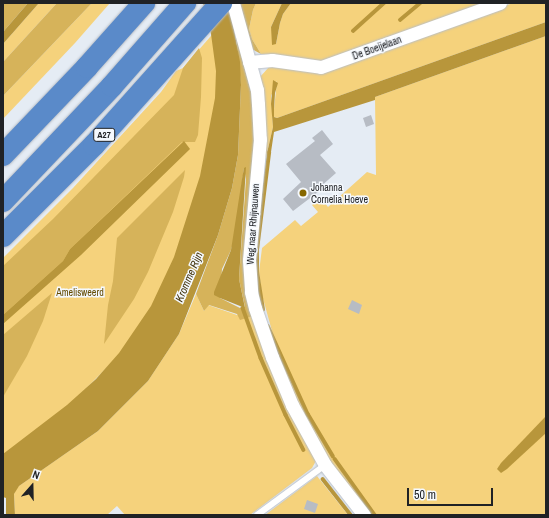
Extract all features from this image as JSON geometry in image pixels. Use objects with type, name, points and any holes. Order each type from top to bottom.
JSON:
[{"type":"highway","points":[[3,155],[87,67],[144,3]]},
{"type":"highway","name":"A27","points":[[3,201],[112,86],[185,3]]},
{"type":"highway","name":"A27","points":[[3,236],[94,145],[222,3]]},
{"type":"street","name":"Weg naar Rhijnauwen","points":[[233,3],[257,90],[260,139],[249,244],[251,292],[272,357],[292,405],[325,465],[364,515]]},
{"type":"street","name":"De Boeijelaan","points":[[249,62],[272,60],[321,67],[500,3]]},
{"type":"lane","points":[[257,515],[325,465]]},
{"type":"green space","points":[[39,3],[57,3],[3,62],[3,44]]},
{"type":"green space","points":[[92,3],[110,3],[75,43],[3,119],[3,96]]},
{"type":"green space","points":[[256,3],[282,3],[271,27],[276,44],[283,14],[291,3],[489,3],[325,62],[261,54],[252,39],[249,29]]},
{"type":"green space","points":[[513,3],[546,3],[546,22],[277,118],[274,117],[274,109],[277,81],[271,96],[273,127],[266,157],[262,154],[260,77],[269,67],[329,70]]},
{"type":"green space","name":"Amelisweerd","points":[[217,29],[224,98],[164,310],[3,472],[3,258],[73,188],[161,92],[176,71],[183,68]]},
{"type":"green space","points":[[546,36],[546,515],[368,515],[319,448],[275,355],[275,342],[262,295],[259,272],[262,248],[295,220],[301,226],[318,212],[312,205],[321,198],[328,207],[367,172],[376,175],[375,97]]},
{"type":"green space","points":[[196,294],[204,311],[208,305],[237,315],[253,316],[317,459],[312,468],[250,515],[125,515],[117,506],[107,515],[15,515],[14,494],[16,488],[98,431],[148,381],[179,334]]},
{"type":"green space","points":[[317,476],[348,515],[265,515]]},
{"type":"shaded area","points":[[3,3],[28,3],[3,32]]},
{"type":"shaded area","points":[[57,3],[92,3],[3,96],[3,62]]},
{"type":"shaded area","points":[[237,3],[256,3],[249,29],[252,39],[261,54],[250,48]]},
{"type":"shaded area","points":[[236,35],[256,111],[253,316],[240,320],[237,314],[209,305],[204,311],[196,294],[218,235],[232,188],[238,155],[241,85]],"holes":[[[244,168],[246,179],[239,279],[245,307],[240,308],[220,298],[222,269],[231,250],[235,235]]]},
{"type":"shaded area","points":[[199,48],[202,58],[201,97],[198,135],[195,142],[182,142],[70,249],[63,261],[3,315],[3,266],[53,219],[174,95],[183,68]]},
{"type":"shaded area","points":[[185,170],[173,212],[148,272],[134,299],[104,344],[108,305],[113,281],[117,238]]},
{"type":"shaded area","points":[[52,293],[43,321],[27,356],[3,397],[3,335]]},
{"type":"water","points":[[28,3],[39,3],[3,44],[3,32]]},
{"type":"water","name":"Kromme Rijn","points":[[203,3],[229,3],[240,62],[241,85],[238,155],[232,188],[218,235],[179,334],[148,381],[98,431],[19,486],[14,494],[15,515],[6,515],[6,498],[3,497],[3,454],[67,405],[96,379],[119,353],[151,306],[174,257],[200,176],[215,98],[216,71],[211,34]]},
{"type":"water","points":[[282,3],[291,3],[283,14],[276,44],[272,45],[271,27]]},
{"type":"water","points":[[546,22],[546,36],[375,97],[375,100],[274,132],[271,152],[267,153],[273,127],[271,104],[273,80],[278,83],[275,93],[274,109],[274,117],[277,118]]},
{"type":"water","points":[[184,141],[190,149],[81,255],[3,324],[3,315],[63,261],[70,249]]},
{"type":"water","points":[[246,167],[239,279],[245,308],[214,295],[214,292],[231,250],[242,179],[244,168]]},
{"type":"water","points":[[546,416],[546,433],[501,473],[497,469],[501,463]]},
{"type":"building","points":[[371,115],[374,124],[366,127],[363,118]]},
{"type":"building","points":[[322,130],[333,144],[320,155],[336,173],[320,187],[322,189],[293,211],[283,199],[301,182],[286,164],[315,141],[312,138]]},
{"type":"building","points":[[352,300],[362,305],[359,314],[348,309]]},
{"type":"building","points":[[307,500],[318,504],[315,513],[304,509]]},
{"type":"waterway","points":[[353,31],[384,3]]},
{"type":"waterway","points":[[400,20],[420,3]]},
{"type":"waterway","points":[[263,310],[257,273],[257,250],[269,153]]},
{"type":"waterway","points":[[243,308],[261,358],[286,415],[304,450]]},
{"type":"waterway","points":[[268,326],[308,414],[333,456]]},
{"type":"waterway","points":[[335,459],[375,515]]},
{"type":"waterway","points":[[323,479],[351,515]]},
{"type":"place","name":"Johanna Cornelia Hoeve","points":[[303,193]]}]
